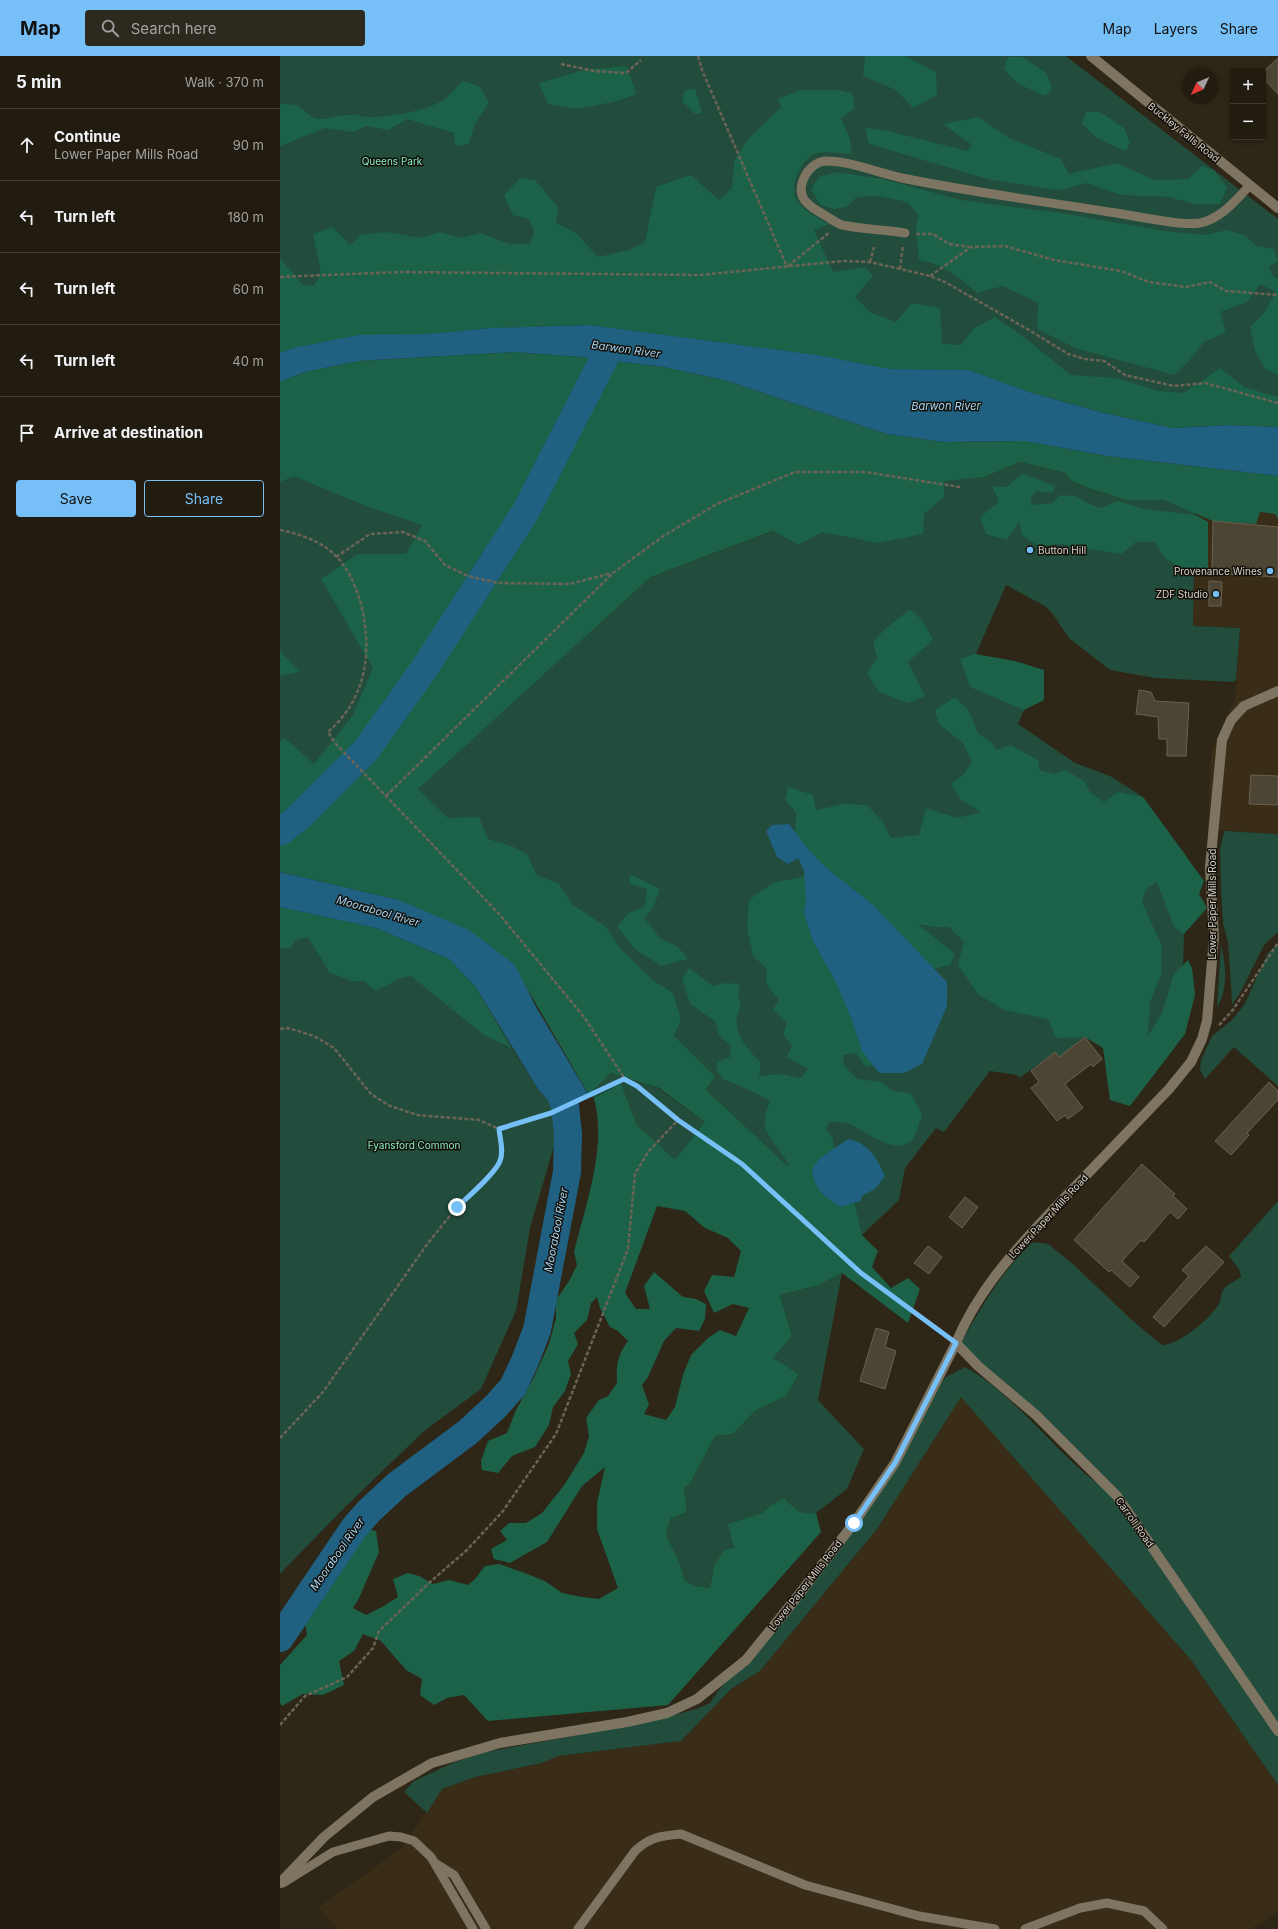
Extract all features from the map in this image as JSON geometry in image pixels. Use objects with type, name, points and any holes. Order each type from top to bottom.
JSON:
[{"type":"street","name":"Buckley Falls Road","points":[[1091,56],[1278,208]]},
{"type":"street","name":"Lower Paper Mills Road","points":[[280,1884],[324,1837],[373,1797],[432,1763],[500,1743],[627,1722],[667,1713],[697,1699],[746,1660],[854,1523],[895,1463],[956,1343],[964,1324],[990,1283],[1023,1242],[1169,1089],[1191,1062],[1202,1039],[1207,1021],[1210,995],[1214,937],[1210,867],[1222,740],[1231,720],[1244,706],[1278,691]]},
{"type":"street","name":"Carroll Road","points":[[956,1343],[978,1366],[1036,1415],[1118,1496],[1278,1731]]},
{"type":"lane","points":[[905,233],[840,224],[807,204],[802,198],[802,181],[807,172],[814,165],[824,161],[942,185],[1182,222],[1199,223],[1215,218],[1250,185]]},
{"type":"lane","points":[[578,1929],[635,1851],[646,1841],[661,1836],[681,1834],[805,1885],[919,1916],[995,1929]]},
{"type":"lane","points":[[280,1884],[333,1852],[389,1836],[401,1837],[414,1841],[431,1857],[473,1929]]},
{"type":"lane","points":[[435,1863],[454,1875],[486,1929]]},
{"type":"lane","points":[[1025,1929],[1080,1908],[1107,1903],[1144,1911],[1163,1929]]},
{"type":"path","points":[[698,56],[702,70],[787,267]]},
{"type":"path","points":[[561,64],[594,71],[626,73],[640,60]]},
{"type":"path","points":[[787,267],[840,224]]},
{"type":"path","points":[[900,270],[905,233],[933,234],[949,244],[970,247],[1005,246],[1054,260],[1121,271],[1149,282],[1186,287],[1210,282],[1226,291],[1278,296]]},
{"type":"path","points":[[870,262],[874,247]]},
{"type":"path","points":[[930,276],[970,247]]},
{"type":"path","points":[[280,277],[401,272],[700,276],[843,260],[870,262],[930,276],[945,282],[1068,354],[1085,359],[1104,361],[1125,375],[1144,378],[1174,386],[1205,383],[1278,402]]},
{"type":"path","points":[[386,796],[613,573],[665,535],[717,504],[795,472],[865,472],[960,487]]},
{"type":"path","points":[[280,530],[317,543],[336,557],[358,592],[366,641],[365,664],[360,685],[340,722],[328,732],[335,743],[500,915],[584,1017],[624,1079],[637,1086],[678,1120],[742,1164],[861,1273],[956,1343]]},
{"type":"path","points":[[336,557],[370,534],[403,532],[425,541],[445,565],[468,576],[498,583],[570,584],[613,573]]},
{"type":"path","points":[[1217,1027],[1232,1011],[1278,943]]},
{"type":"path","points":[[280,1029],[288,1028],[314,1036],[334,1048],[371,1094],[390,1106],[417,1115],[479,1120],[499,1129],[551,1113],[624,1079]]},
{"type":"path","points":[[280,1725],[305,1696],[347,1677],[373,1648],[379,1630],[430,1582],[467,1550],[498,1516],[556,1434],[628,1250],[635,1174],[648,1152],[678,1120]]},
{"type":"path","points":[[280,1438],[323,1392],[428,1243],[457,1207],[487,1177],[500,1161],[501,1145],[499,1129]]},
{"type":"shaded area","points":[[1199,502],[1278,508],[1278,834],[1208,829],[1211,754],[1235,699],[1240,628],[1192,626]]},
{"type":"shaded area","points":[[961,1396],[1191,1660],[1278,1785],[1278,1911],[1251,1929],[338,1929],[318,1908],[402,1848],[442,1789],[475,1777],[542,1763],[558,1756],[681,1741],[731,1689],[760,1671],[877,1529]]},
{"type":"green space","name":"Queens Park","points":[[280,56],[1066,56],[1278,219],[1278,427],[589,325],[490,328],[293,348],[280,353]]},
{"type":"green space","points":[[865,56],[905,56],[936,72],[937,95],[913,108],[896,90],[863,76]]},
{"type":"green space","points":[[1008,57],[1022,57],[1046,73],[1052,88],[1046,96],[1018,84],[1004,69]]},
{"type":"green space","points":[[626,66],[637,94],[613,102],[577,109],[548,104],[539,83],[584,70]]},
{"type":"green space","points":[[463,81],[479,86],[489,102],[475,124],[469,144],[455,146],[454,133],[407,119],[388,130],[366,126],[353,132],[325,128],[280,146],[280,105],[282,104],[298,105],[312,117],[318,119],[353,115],[375,117],[396,115],[430,107],[439,103]]},
{"type":"green space","points":[[695,88],[702,113],[695,114],[682,101],[685,91]]},
{"type":"green space","points":[[800,90],[838,90],[852,93],[855,108],[841,118],[850,139],[852,154],[826,152],[812,155],[805,161],[800,169],[795,179],[794,188],[795,196],[799,203],[812,214],[829,224],[814,230],[833,272],[865,267],[873,276],[855,297],[871,313],[896,322],[912,303],[940,308],[942,344],[961,345],[974,328],[995,317],[1020,334],[1071,375],[1116,378],[1159,391],[1184,393],[1220,368],[1244,387],[1278,397],[1278,427],[1230,425],[1173,428],[1104,413],[1029,392],[969,370],[889,369],[817,355],[589,325],[490,328],[293,348],[280,353],[280,258],[303,285],[314,286],[321,273],[313,234],[332,227],[350,245],[361,235],[386,232],[421,238],[440,232],[462,238],[480,233],[510,244],[530,244],[534,232],[529,219],[513,215],[504,195],[520,178],[535,180],[558,207],[556,223],[576,233],[598,257],[629,250],[645,242],[656,187],[691,175],[719,200],[732,188],[734,161],[748,139],[781,107],[778,99]]},
{"type":"green space","points":[[1086,112],[1100,112],[1124,128],[1130,143],[1125,151],[1097,138],[1082,124]]},
{"type":"green space","points":[[978,117],[1009,138],[1061,159],[1069,174],[1117,163],[1154,180],[1188,179],[1202,166],[1214,170],[1227,188],[1220,204],[1195,204],[1168,197],[1121,195],[1087,183],[1059,190],[991,180],[869,144],[865,128],[884,130],[967,151],[972,145],[943,124]]},
{"type":"green space","points":[[837,172],[882,179],[961,200],[1074,215],[1163,231],[1206,235],[1226,230],[1245,235],[1256,246],[1274,249],[1278,261],[1269,267],[1272,275],[1278,279],[1278,375],[1265,369],[1255,351],[1250,327],[1264,313],[1276,292],[1260,284],[1247,302],[1220,312],[1226,332],[1204,342],[1188,362],[1174,375],[1075,348],[1037,329],[1038,303],[1003,286],[977,293],[943,268],[935,264],[919,260],[916,225],[919,215],[907,202],[879,196],[857,197],[846,207],[833,209],[820,205],[811,189],[819,177]]},
{"type":"green space","points":[[515,352],[397,682],[280,817],[280,382]]},
{"type":"green space","points":[[515,352],[580,357],[664,367],[727,381],[886,434],[944,442],[1025,441],[1107,456],[1278,476],[1278,519],[1275,514],[1260,512],[1256,524],[1213,521],[1163,500],[1126,500],[1088,488],[1070,480],[1065,473],[1020,462],[985,477],[944,481],[944,497],[924,514],[923,534],[878,543],[822,532],[798,545],[774,531],[756,537],[651,577],[418,789],[448,818],[479,817],[488,839],[514,847],[528,855],[536,875],[558,883],[572,904],[605,926],[620,948],[640,968],[654,981],[673,993],[681,1019],[674,1036],[715,1076],[706,1090],[789,1167],[787,1161],[766,1130],[765,1117],[770,1101],[754,1092],[723,1079],[716,1069],[717,1062],[730,1057],[731,1046],[719,1035],[715,1021],[690,1004],[682,978],[689,968],[713,986],[725,983],[740,984],[738,995],[741,1006],[737,1023],[738,1030],[740,1037],[761,1063],[759,1076],[781,1074],[801,1078],[808,1069],[787,1057],[792,1045],[783,1035],[787,1023],[773,1009],[779,1000],[766,984],[767,969],[753,956],[747,926],[749,900],[772,883],[815,874],[795,838],[796,812],[785,800],[788,787],[813,795],[816,810],[844,804],[867,805],[882,821],[891,838],[919,835],[926,808],[957,818],[981,812],[960,799],[951,784],[963,775],[972,762],[963,743],[939,724],[935,710],[955,697],[969,711],[978,733],[993,744],[996,750],[1011,745],[1039,761],[1039,770],[1055,774],[1066,770],[1085,782],[1090,792],[1104,802],[1118,792],[1143,797],[1204,881],[1199,894],[1207,908],[1184,934],[1174,927],[1157,882],[1146,889],[1142,902],[1162,946],[1161,975],[1150,1002],[1148,1036],[1162,1013],[1174,974],[1188,960],[1192,968],[1195,995],[1185,1034],[1130,1106],[1110,1100],[1103,1048],[1085,1037],[1056,1038],[1048,1019],[1004,1010],[978,994],[958,965],[964,942],[949,927],[936,927],[918,924],[955,954],[950,965],[925,971],[886,1062],[866,1067],[856,1053],[843,1055],[844,1065],[857,1079],[881,1082],[893,1091],[911,1094],[922,1114],[915,1135],[907,1143],[899,1146],[881,1141],[845,1122],[829,1122],[826,1129],[833,1139],[834,1160],[854,1201],[862,1235],[878,1251],[872,1267],[891,1288],[908,1278],[920,1289],[908,1323],[842,1273],[819,1285],[780,1295],[792,1336],[773,1358],[799,1374],[786,1396],[755,1411],[733,1434],[715,1436],[691,1482],[684,1488],[687,1512],[671,1518],[666,1534],[680,1564],[685,1581],[696,1586],[710,1588],[714,1565],[724,1550],[734,1548],[728,1524],[762,1513],[771,1505],[784,1498],[802,1512],[811,1514],[816,1513],[821,1532],[668,1705],[488,1721],[464,1695],[447,1698],[434,1705],[420,1695],[422,1679],[406,1670],[381,1641],[363,1634],[354,1651],[339,1661],[344,1685],[323,1695],[303,1694],[282,1706],[280,1703],[280,1665],[307,1635],[303,1610],[361,1528],[376,1531],[379,1552],[359,1598],[353,1608],[366,1615],[398,1597],[393,1579],[408,1573],[419,1576],[433,1584],[449,1580],[468,1585],[475,1579],[485,1566],[499,1564],[545,1581],[562,1593],[599,1599],[618,1588],[597,1529],[597,1503],[605,1467],[582,1486],[547,1542],[510,1563],[494,1559],[491,1549],[507,1540],[500,1531],[509,1523],[526,1523],[542,1513],[565,1484],[584,1453],[589,1436],[586,1418],[599,1400],[608,1396],[617,1383],[619,1356],[628,1341],[618,1331],[610,1327],[600,1308],[597,1297],[591,1303],[587,1320],[574,1333],[578,1344],[568,1361],[571,1374],[565,1391],[553,1407],[549,1425],[535,1447],[512,1456],[498,1473],[482,1470],[481,1461],[488,1441],[507,1433],[516,1410],[534,1377],[549,1344],[556,1318],[556,1300],[569,1281],[577,1265],[574,1252],[589,1195],[597,1156],[598,1136],[594,1098],[621,1083],[637,1125],[675,1160],[705,1122],[659,1088],[611,1073],[589,1095],[512,963],[399,900],[280,872],[280,741],[285,738],[314,764],[353,715],[373,668],[321,579],[357,554],[406,554],[422,525],[366,506],[294,476],[280,482],[280,382],[305,372],[358,361]],"holes":[[[657,1206],[685,1211],[705,1228],[728,1238],[741,1251],[734,1277],[712,1275],[704,1291],[714,1313],[733,1304],[749,1308],[736,1336],[720,1330],[708,1338],[691,1355],[683,1375],[675,1407],[666,1420],[644,1414],[649,1405],[642,1385],[648,1377],[664,1341],[676,1328],[699,1331],[705,1319],[706,1304],[696,1299],[683,1297],[654,1272],[644,1286],[650,1309],[636,1309],[625,1293]]]},
{"type":"green space","points":[[1020,462],[1065,473],[1070,480],[1088,488],[1126,500],[1163,500],[1195,513],[1193,626],[1240,628],[1236,679],[1234,682],[1155,678],[1110,670],[1069,638],[1045,606],[1006,585],[976,654],[1033,690],[1018,724],[1075,763],[1110,776],[1143,797],[1187,857],[1181,1016],[1127,1082],[1102,1047],[1085,1037],[1067,1051],[1061,1061],[1055,1052],[1020,1078],[1017,1075],[990,1071],[944,1132],[936,1128],[905,1168],[899,1200],[862,1235],[706,1090],[715,1076],[417,789],[651,577],[756,537],[810,520],[830,489],[985,477]]},
{"type":"green space","points":[[1022,473],[1055,486],[1053,493],[1037,491],[1031,497],[1031,505],[1052,503],[1060,495],[1076,496],[1089,504],[1101,508],[1118,501],[1144,509],[1196,515],[1208,522],[1208,568],[1182,568],[1165,558],[1154,542],[1136,542],[1121,554],[1061,544],[1038,546],[1022,535],[1019,522],[1007,540],[986,534],[980,517],[999,502],[992,486],[1007,487]]},
{"type":"green space","points":[[910,609],[922,620],[933,640],[908,662],[925,696],[908,703],[879,692],[867,673],[877,658],[873,642],[884,630]]},
{"type":"green space","points":[[280,651],[300,672],[280,676]]},
{"type":"green space","points":[[975,654],[1015,661],[1044,670],[1044,700],[1024,710],[970,687],[960,659]]},
{"type":"green space","points":[[1224,831],[1278,834],[1278,932],[1264,945],[1240,993],[1232,1005],[1228,943],[1223,923],[1221,888],[1220,849]]},
{"type":"green space","points":[[630,874],[660,889],[653,908],[644,918],[660,938],[678,947],[688,959],[661,966],[635,949],[617,926],[629,913],[645,906],[647,889],[630,884]]},
{"type":"green space","name":"Fyansford Common","points":[[280,907],[376,928],[502,1032],[538,1089],[555,1109],[556,1139],[530,1228],[516,1311],[481,1389],[423,1432],[340,1512],[280,1574]]},
{"type":"green space","points":[[280,907],[376,928],[449,959],[475,986],[512,1048],[484,1035],[411,976],[401,978],[376,991],[364,981],[352,981],[330,973],[308,937],[295,941],[290,948],[280,948]]},
{"type":"green space","points":[[1278,943],[1278,1086],[1234,1047],[1205,1079],[1200,1070],[1201,1060],[1212,1036],[1232,1020],[1244,1005],[1268,953]]},
{"type":"green space","points":[[1221,945],[1225,977],[1223,994],[1217,1007]]},
{"type":"green space","points":[[611,1073],[658,1088],[705,1122],[675,1161],[637,1125],[621,1083],[594,1098],[589,1095]]},
{"type":"green space","points":[[1278,1201],[1278,1785],[1191,1660],[961,1397],[877,1529],[760,1671],[731,1689],[681,1741],[558,1756],[542,1763],[475,1777],[442,1789],[427,1813],[404,1792],[414,1781],[455,1762],[485,1752],[645,1723],[699,1708],[710,1703],[718,1691],[832,1555],[940,1383],[948,1376],[965,1367],[991,1384],[1003,1394],[1089,1477],[1103,1487],[1121,1494],[958,1348],[991,1292],[1021,1253],[1033,1242],[1048,1244],[1074,1265],[1134,1322],[1162,1345],[1177,1341],[1194,1330],[1209,1317],[1219,1304],[1223,1290],[1241,1277],[1239,1269],[1229,1256]]},
{"type":"green space","points":[[842,1273],[818,1400],[864,1449],[847,1489],[816,1513],[807,1515],[794,1508],[784,1498],[771,1505],[762,1513],[729,1524],[734,1549],[724,1550],[714,1565],[710,1588],[696,1586],[685,1581],[680,1564],[666,1534],[671,1518],[687,1512],[684,1488],[691,1482],[715,1436],[733,1434],[755,1411],[786,1396],[799,1374],[772,1358],[792,1336],[780,1295],[819,1285]]},
{"type":"water","name":"Barwon River","points":[[589,325],[817,355],[889,369],[969,370],[1029,392],[1104,413],[1173,428],[1230,425],[1278,427],[1278,476],[1107,456],[1025,441],[944,442],[886,434],[727,381],[664,367],[580,357],[515,352],[358,361],[305,372],[280,382],[280,353],[293,348],[359,335],[428,334],[490,328]]},
{"type":"water","points":[[789,824],[807,848],[825,867],[872,904],[947,982],[947,1006],[922,1064],[904,1073],[879,1073],[862,1051],[852,1020],[835,980],[813,941],[804,913],[806,900],[804,871],[798,858],[788,864],[777,857],[766,831],[772,825]]},
{"type":"water","points":[[280,872],[399,900],[469,930],[515,965],[536,1007],[588,1094],[555,1109],[538,1089],[475,986],[449,959],[376,928],[280,907]]},
{"type":"water","points":[[848,1139],[861,1144],[871,1152],[879,1163],[885,1176],[875,1189],[863,1195],[860,1201],[841,1207],[821,1192],[815,1182],[812,1169],[820,1158]]},
{"type":"building","points":[[1278,58],[1278,94],[1266,81],[1266,69]]},
{"type":"building","points":[[1213,521],[1278,527],[1278,577],[1212,573]]},
{"type":"building","points":[[1209,581],[1222,582],[1221,606],[1209,606]]},
{"type":"building","points":[[1139,690],[1151,692],[1155,701],[1189,703],[1186,756],[1167,756],[1167,739],[1159,739],[1158,717],[1136,714]]},
{"type":"building","points":[[1251,775],[1278,776],[1278,805],[1249,804]]},
{"type":"building","points":[[1085,1037],[1102,1059],[1093,1067],[1091,1064],[1065,1084],[1083,1108],[1068,1119],[1065,1115],[1057,1121],[1031,1088],[1039,1082],[1031,1071],[1055,1052],[1059,1057]]},
{"type":"building","points":[[1269,1082],[1278,1091],[1278,1100],[1247,1133],[1249,1135],[1231,1155],[1215,1141]]},
{"type":"building","points":[[1142,1164],[1175,1194],[1173,1196],[1187,1209],[1178,1219],[1170,1212],[1144,1242],[1141,1240],[1122,1261],[1139,1277],[1130,1287],[1111,1270],[1109,1272],[1074,1240]]},
{"type":"building","points":[[965,1197],[978,1207],[962,1228],[949,1217]]},
{"type":"building","points":[[928,1246],[942,1257],[929,1274],[914,1263]]},
{"type":"building","points":[[1206,1246],[1224,1262],[1164,1327],[1153,1317],[1189,1276],[1182,1270]]},
{"type":"building","points":[[876,1328],[889,1332],[885,1347],[896,1351],[885,1389],[860,1381]]},
{"type":"waterway","points":[[280,832],[298,818],[366,750],[424,669],[526,511],[611,345]]},
{"type":"waterway","name":"Moorabool River","points":[[280,1638],[354,1528],[369,1511],[397,1485],[468,1432],[495,1407],[513,1387],[537,1330],[567,1172],[568,1134],[565,1106],[551,1068]]},
{"type":"place","name":"Button Hill","points":[[1030,550]]},
{"type":"place","name":"Provenance Wines","points":[[1270,571]]},
{"type":"place","name":"ZDF Studio","points":[[1216,594]]},
{"type":"route","points":[[457,1207],[487,1177],[500,1161],[501,1145],[499,1129],[551,1113],[624,1079],[637,1086],[678,1120],[742,1164],[861,1273],[956,1343],[895,1463],[854,1523]]}]
